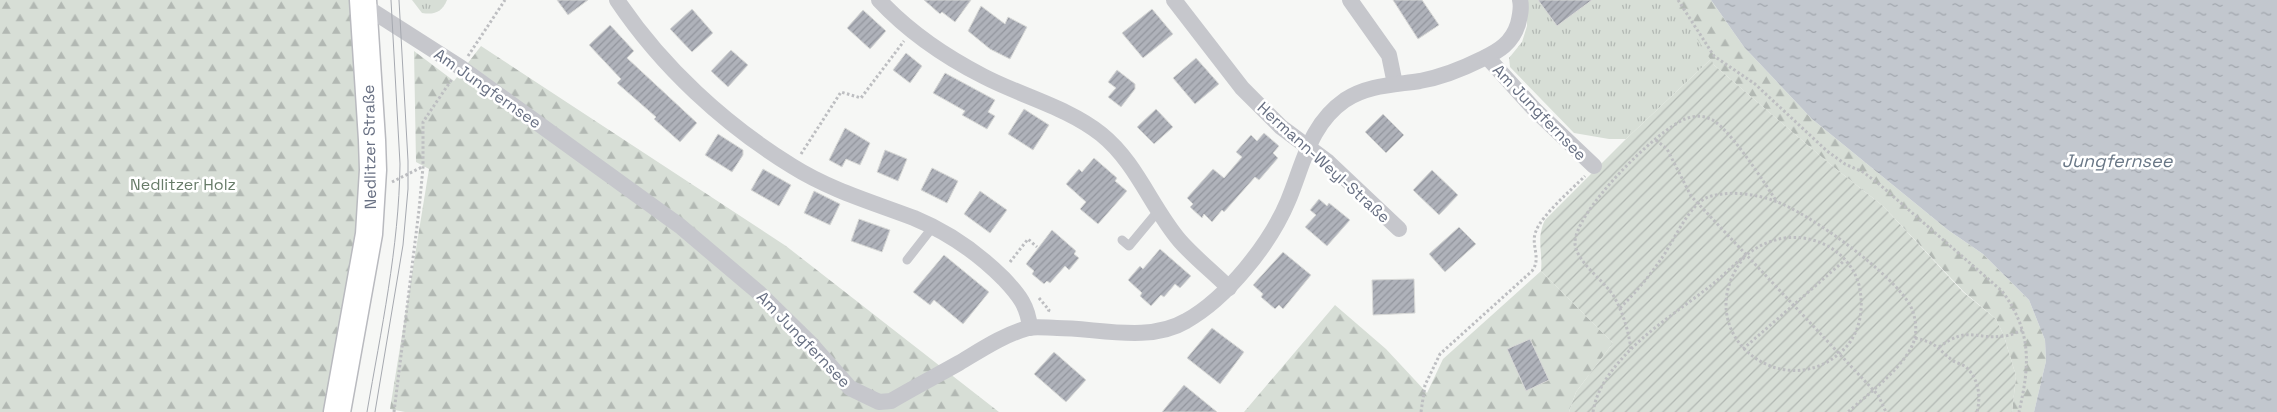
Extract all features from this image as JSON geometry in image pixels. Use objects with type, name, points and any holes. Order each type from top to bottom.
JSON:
[{"type":"main road","name":"Nedlitzer Straße","points":[[337,412],[369,234],[372,155],[363,3]]},
{"type":"street","points":[[618,0],[665,61],[705,101],[748,136],[793,167],[837,190],[915,219],[960,243],[986,261],[1011,286],[1029,311],[1038,328]]},
{"type":"street","points":[[879,0],[912,29],[948,55],[983,76],[1042,102],[1101,134],[1134,171],[1179,240],[1229,288]]},
{"type":"street","name":"Hermann-Weyl-Straße","points":[[1174,0],[1242,88],[1280,127],[1308,145],[1399,229]]},
{"type":"street","points":[[1350,0],[1389,55],[1395,84]]},
{"type":"street","name":"Am Jungfernsee","points":[[363,3],[482,82],[680,226],[758,292],[810,344],[850,388],[879,402],[891,401],[989,345],[1038,328],[1074,327],[1112,332],[1150,332],[1184,323],[1208,307],[1229,288],[1275,228],[1288,202],[1308,145],[1324,118],[1336,107],[1362,92],[1446,75],[1487,57],[1508,44],[1514,35],[1521,14],[1520,0]]},
{"type":"street","name":"Am Jungfernsee","points":[[1487,57],[1535,110],[1594,166]]},
{"type":"lane","points":[[1122,240],[1129,246],[1159,210]]},
{"type":"lane","points":[[907,260],[932,228]]},
{"type":"path","points":[[1678,0],[1714,56],[1754,84],[1827,151],[1845,164],[1863,172],[1878,184],[1990,280],[2011,304],[2023,330],[2028,367],[2020,412]]},
{"type":"path","points":[[793,167],[841,92],[861,98],[912,29]]},
{"type":"path","points":[[1631,349],[1628,331],[1620,308],[1601,280],[1580,258],[1575,242],[1576,232],[1583,217],[1637,155],[1683,120],[1695,116],[1709,118],[1728,134],[1777,202]]},
{"type":"path","points":[[1656,140],[1667,149],[1676,163],[1685,187],[1698,204],[1872,389],[1882,401],[1886,412]]},
{"type":"path","points":[[1422,412],[1425,385],[1440,354],[1532,271],[1536,263],[1534,241],[1538,225],[1594,166]]},
{"type":"path","points":[[394,412],[423,167]]},
{"type":"path","points":[[1620,308],[1641,286],[1661,260],[1698,204],[1708,197],[1733,194],[1762,197],[1792,208],[1841,240],[1876,268],[1910,306],[1916,326],[1915,338],[1909,353],[1848,412]]},
{"type":"path","points":[[1593,412],[1601,388],[1631,349],[1746,255],[1771,241],[1798,237],[1824,244],[1845,260],[1858,282],[1862,308],[1856,333],[1840,354],[1826,364],[1809,370],[1791,372],[1765,365],[1743,349],[1730,327],[1726,301],[1732,276],[1746,255]]},
{"type":"path","points":[[1015,268],[1009,262],[1028,239],[1037,246]]},
{"type":"path","points":[[1743,349],[1845,260]]},
{"type":"path","points":[[1038,296],[1049,310],[1038,328]]},
{"type":"path","points":[[1939,347],[1954,336],[1965,334],[2004,336],[2023,330]]},
{"type":"path","points":[[1915,338],[1928,341],[1939,347],[1951,359],[1965,366],[1971,373],[1979,392],[1977,412]]},
{"type":"green space","name":"Nedlitzer Holz","points":[[0,0],[356,0],[367,169],[329,412],[0,412]]},
{"type":"green space","points":[[412,0],[447,0],[438,12],[427,14],[422,13]]},
{"type":"green space","points":[[1527,0],[1674,0],[1711,59],[1626,139],[1609,139],[1574,133],[1510,67],[1509,58],[1522,42],[1527,26]]},
{"type":"green space","points":[[1672,0],[1711,0],[1744,47],[1812,119],[1948,230],[1983,254],[2029,300],[2045,340],[2046,361],[2034,412],[2012,412],[2016,376],[2004,336],[1996,319],[1964,292],[1883,206],[1831,165],[1714,65]]},
{"type":"green space","points":[[481,46],[786,246],[999,412],[405,412],[390,409],[429,169],[416,162],[414,51],[454,81]]},
{"type":"green space","points":[[1711,59],[1714,65],[1831,165],[1883,206],[1963,292],[1996,319],[2004,336],[2016,376],[2012,412],[1569,412],[1576,392],[1613,343],[1541,271],[1540,239],[1542,227],[1545,220],[1626,139]]},
{"type":"green space","points":[[1541,271],[1613,343],[1576,392],[1569,412],[1244,412],[1335,305],[1386,349],[1427,393],[1443,359]]},
{"type":"water","name":"Jungfernsee","points":[[1711,0],[2277,0],[2277,412],[2034,412],[2046,361],[2045,340],[2029,300],[1983,254],[1948,230],[1812,119],[1744,47]]},
{"type":"building","points":[[557,0],[588,0],[568,15]]},
{"type":"building","points":[[924,0],[971,0],[955,22],[942,12],[940,14]]},
{"type":"building","points":[[1393,0],[1422,0],[1439,25],[1418,39]]},
{"type":"building","points":[[1538,0],[1592,0],[1557,26]]},
{"type":"building","points":[[981,6],[1005,24],[1008,17],[1027,27],[1010,59],[990,49],[968,31]]},
{"type":"building","points":[[692,9],[713,33],[692,52],[670,29]]},
{"type":"building","points":[[1152,9],[1173,34],[1143,58],[1122,33]]},
{"type":"building","points":[[863,10],[886,31],[870,49],[847,28]]},
{"type":"building","points":[[610,25],[634,51],[627,58],[697,123],[680,142],[654,119],[656,117],[617,83],[621,79],[589,45]]},
{"type":"building","points":[[731,50],[748,65],[728,87],[711,71]]},
{"type":"building","points":[[906,53],[922,66],[910,83],[893,70]]},
{"type":"building","points":[[1196,58],[1219,84],[1195,104],[1173,78]]},
{"type":"building","points":[[1117,70],[1135,84],[1135,89],[1121,107],[1108,97],[1116,88],[1108,82]]},
{"type":"building","points":[[945,73],[995,100],[988,112],[995,116],[987,129],[962,115],[965,111],[933,93]]},
{"type":"building","points":[[1024,109],[1049,125],[1033,150],[1008,134]]},
{"type":"building","points":[[1156,109],[1173,127],[1154,144],[1137,127]]},
{"type":"building","points":[[1383,114],[1404,135],[1386,153],[1365,132]]},
{"type":"building","points":[[845,128],[870,143],[860,165],[846,159],[842,167],[829,160]]},
{"type":"building","points":[[1264,133],[1279,146],[1273,153],[1278,158],[1259,180],[1255,177],[1224,212],[1222,210],[1212,222],[1204,214],[1202,218],[1190,207],[1193,204],[1187,198],[1213,169],[1224,178],[1242,157],[1236,152],[1251,135],[1257,141]]},
{"type":"building","points":[[718,134],[743,150],[743,155],[732,172],[705,155]]},
{"type":"building","points":[[885,150],[907,159],[898,181],[877,172]]},
{"type":"building","points":[[1094,158],[1117,178],[1115,181],[1127,191],[1098,224],[1080,209],[1086,202],[1066,184],[1079,169],[1082,172]]},
{"type":"building","points":[[932,168],[958,181],[947,203],[921,190]]},
{"type":"building","points":[[763,169],[791,185],[779,206],[751,190]]},
{"type":"building","points":[[1432,170],[1458,195],[1439,215],[1413,190]]},
{"type":"building","points":[[814,191],[840,204],[830,225],[804,213]]},
{"type":"building","points":[[980,191],[1007,210],[990,233],[964,214]]},
{"type":"building","points":[[1319,199],[1327,206],[1329,203],[1350,220],[1327,246],[1305,227],[1316,215],[1310,210]]},
{"type":"building","points":[[859,219],[890,230],[882,252],[851,241]]},
{"type":"building","points":[[1459,227],[1476,244],[1445,272],[1429,254]]},
{"type":"building","points":[[1052,230],[1076,251],[1074,254],[1079,258],[1069,270],[1065,266],[1050,283],[1047,281],[1044,284],[1032,274],[1034,271],[1026,264]]},
{"type":"building","points":[[1160,249],[1191,276],[1180,288],[1175,284],[1164,297],[1161,295],[1151,306],[1140,296],[1142,293],[1128,280],[1140,266],[1143,269]]},
{"type":"building","points":[[1283,252],[1311,275],[1283,309],[1279,305],[1275,309],[1261,297],[1263,294],[1253,285]]},
{"type":"building","points":[[944,255],[989,292],[963,324],[934,300],[930,305],[913,292]]},
{"type":"building","points":[[1414,279],[1415,313],[1373,315],[1372,280]]},
{"type":"building","points":[[1212,328],[1244,352],[1220,384],[1187,358]]},
{"type":"building","points":[[1530,339],[1549,380],[1526,391],[1507,349]]},
{"type":"building","points":[[1054,352],[1086,380],[1066,402],[1034,374]]},
{"type":"building","points":[[1184,385],[1217,412],[1162,412]]},
{"type":"tram line","points":[[367,412],[393,258],[399,195],[400,164],[391,0]]},
{"type":"tram line","points":[[375,412],[403,245],[408,189],[399,0]]}]
